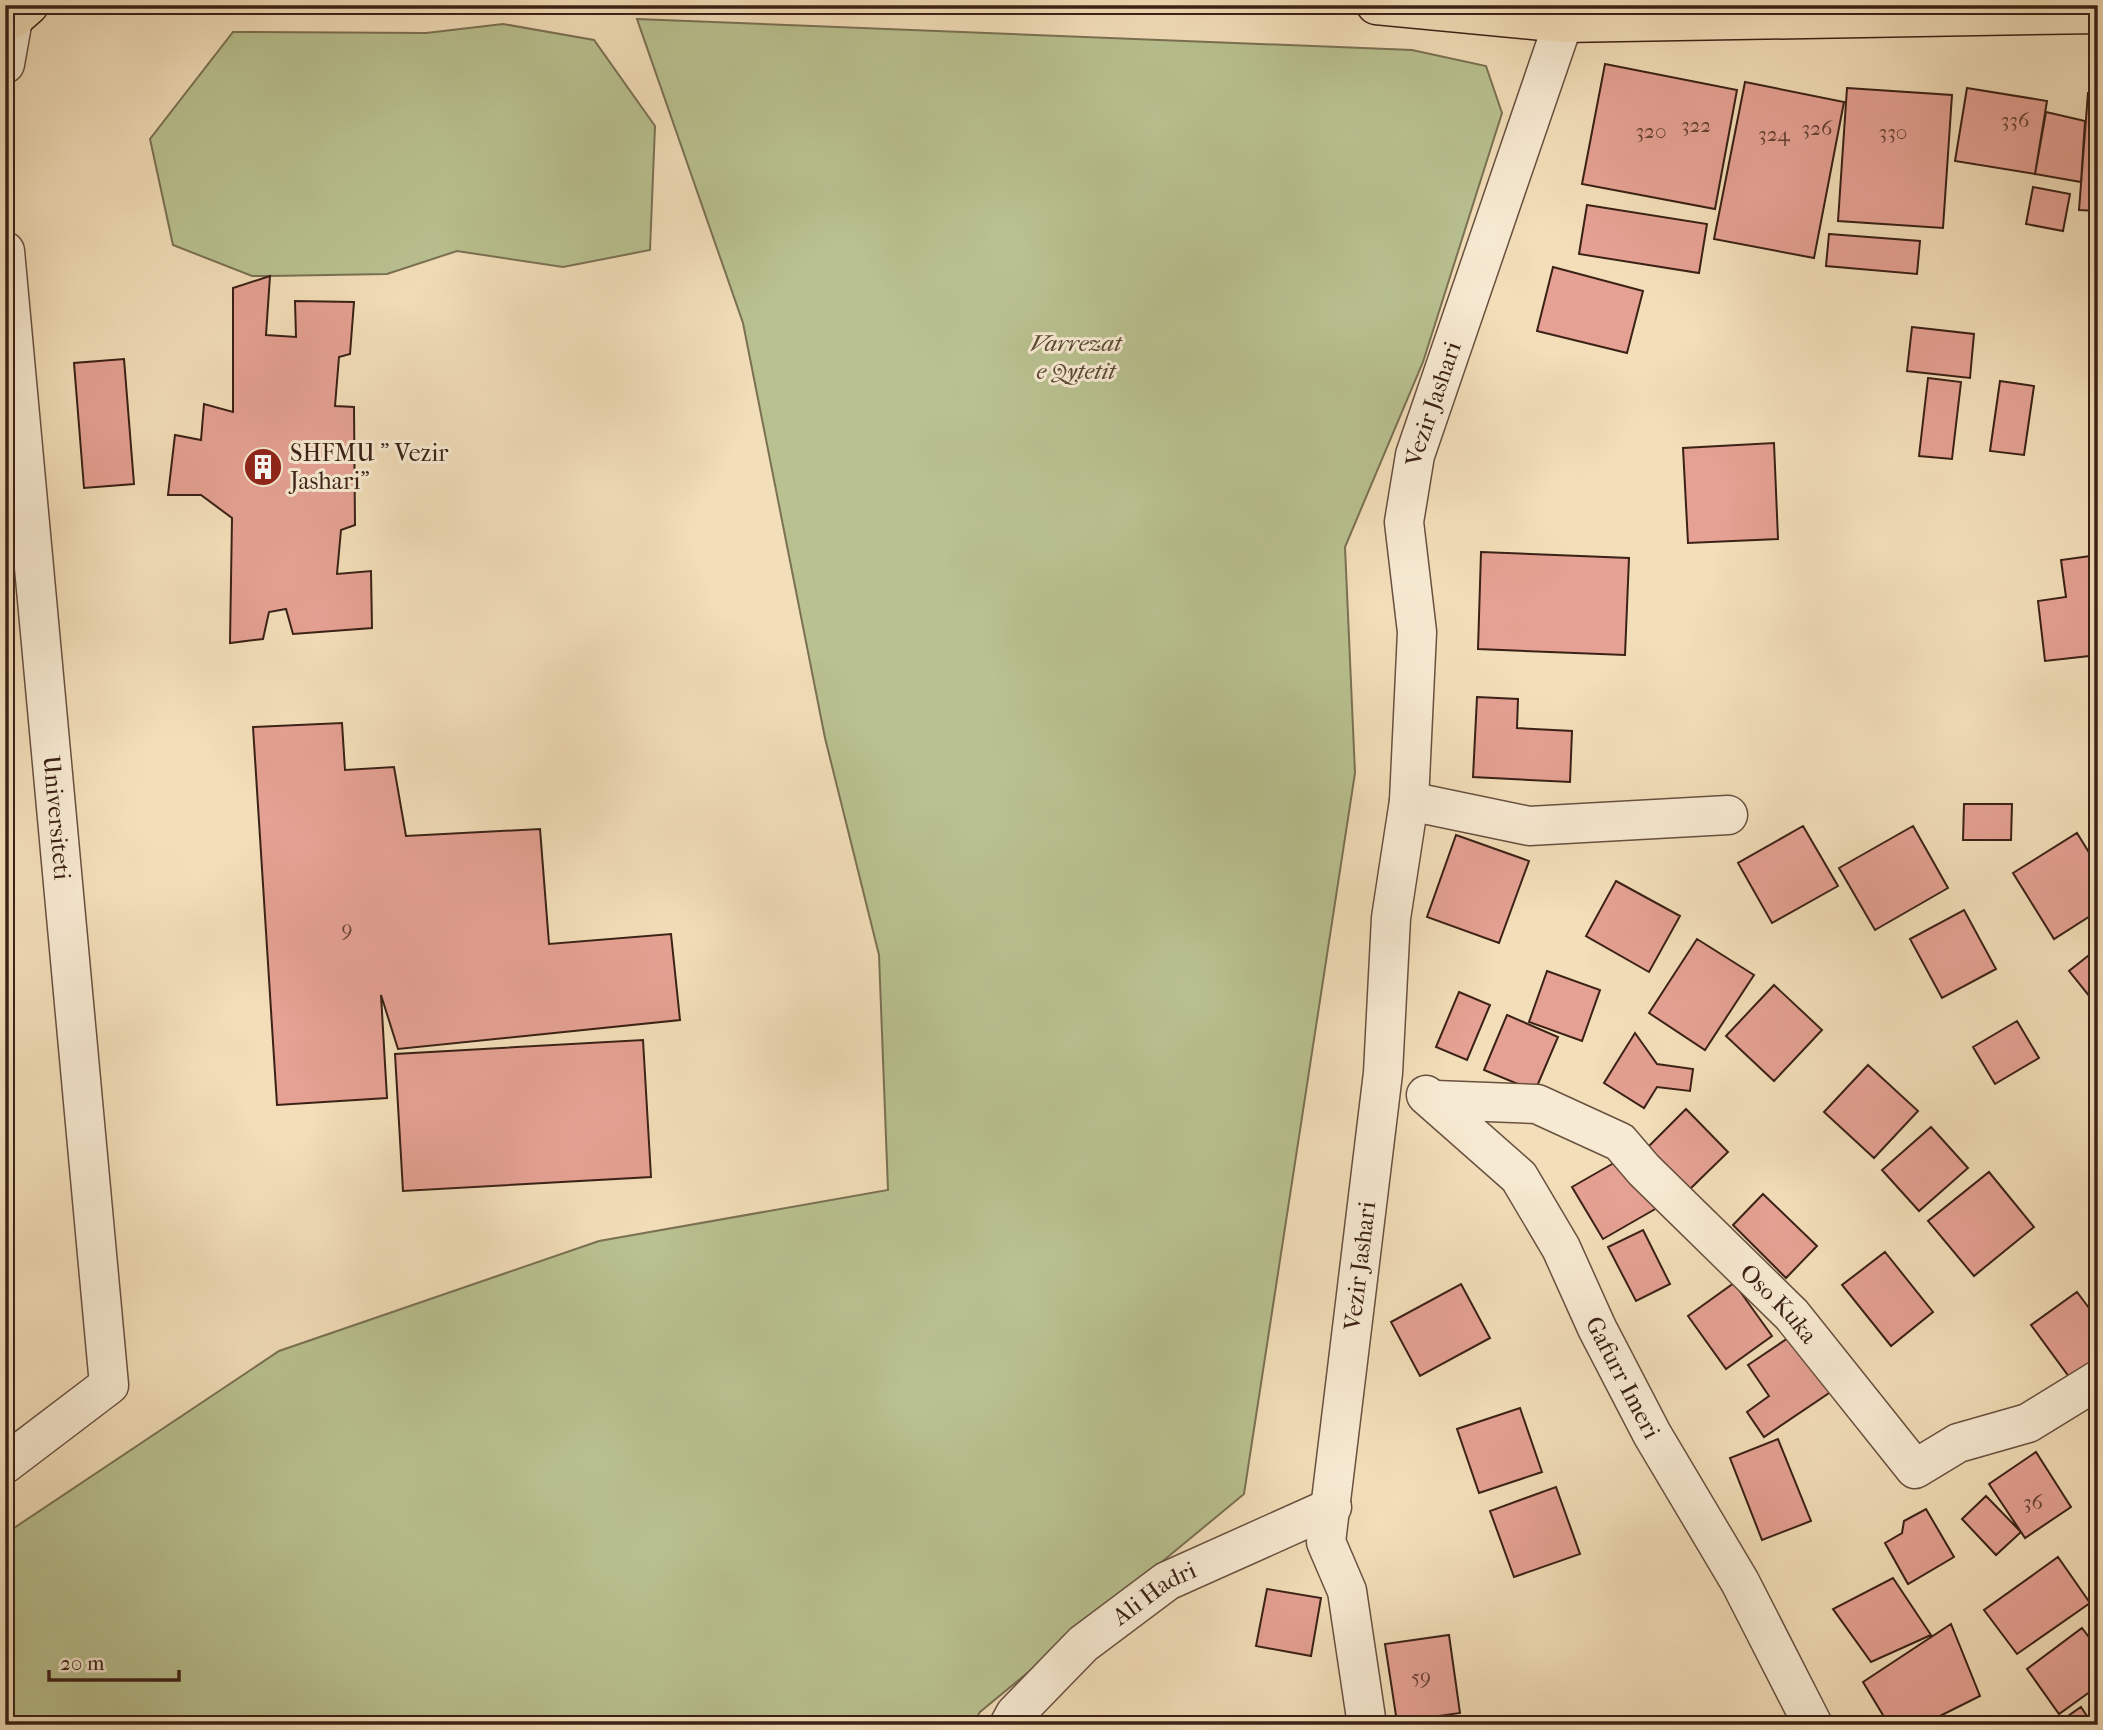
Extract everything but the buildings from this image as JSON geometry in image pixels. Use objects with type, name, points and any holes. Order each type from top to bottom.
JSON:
[{"type":"main road","points":[[1376,5],[1563,23],[2098,14]]},
{"type":"street","points":[[5,64],[16,15]]},
{"type":"street","name":"Vezir Jashari","points":[[1367,1725],[1347,1591],[1326,1542],[1384,1073],[1391,918],[1409,801],[1417,632],[1404,522],[1415,455],[1563,23]]},
{"type":"street","name":"Universiteti","points":[[5,251],[109,1385],[5,1464]]},
{"type":"street","points":[[1409,801],[1529,826],[1728,815]]},
{"type":"street","name":"Gafurr Imeri","points":[[1384,1073],[1435,1100],[1519,1177],[1561,1248],[1652,1434],[1740,1582],[1814,1725]]},
{"type":"street","name":"Oso Kuka","points":[[1435,1100],[1537,1104],[1620,1142],[1644,1170],[1792,1315],[1914,1469],[1958,1443],[2028,1423],[2098,1380]]},
{"type":"street","name":"Ali Hadri","points":[[1009,1725],[1015,1714],[1083,1644],[1167,1581],[1332,1507]]},
{"type":"green space","name":"Varrezat e Qytetit","points":[[637,19],[1412,50],[1486,66],[1502,113],[1423,362],[1345,547],[1355,773],[1244,1494],[980,1712],[972,1725],[5,1725],[5,1534],[279,1351],[599,1241],[888,1190],[879,955],[825,738],[743,323]]},
{"type":"green space","points":[[503,24],[594,40],[655,126],[650,250],[563,267],[457,251],[387,274],[252,276],[173,245],[150,139],[233,32],[426,33]]},
{"type":"place","name":"SHFMU \" Vezir Jashari\"","points":[[263,467]]}]
